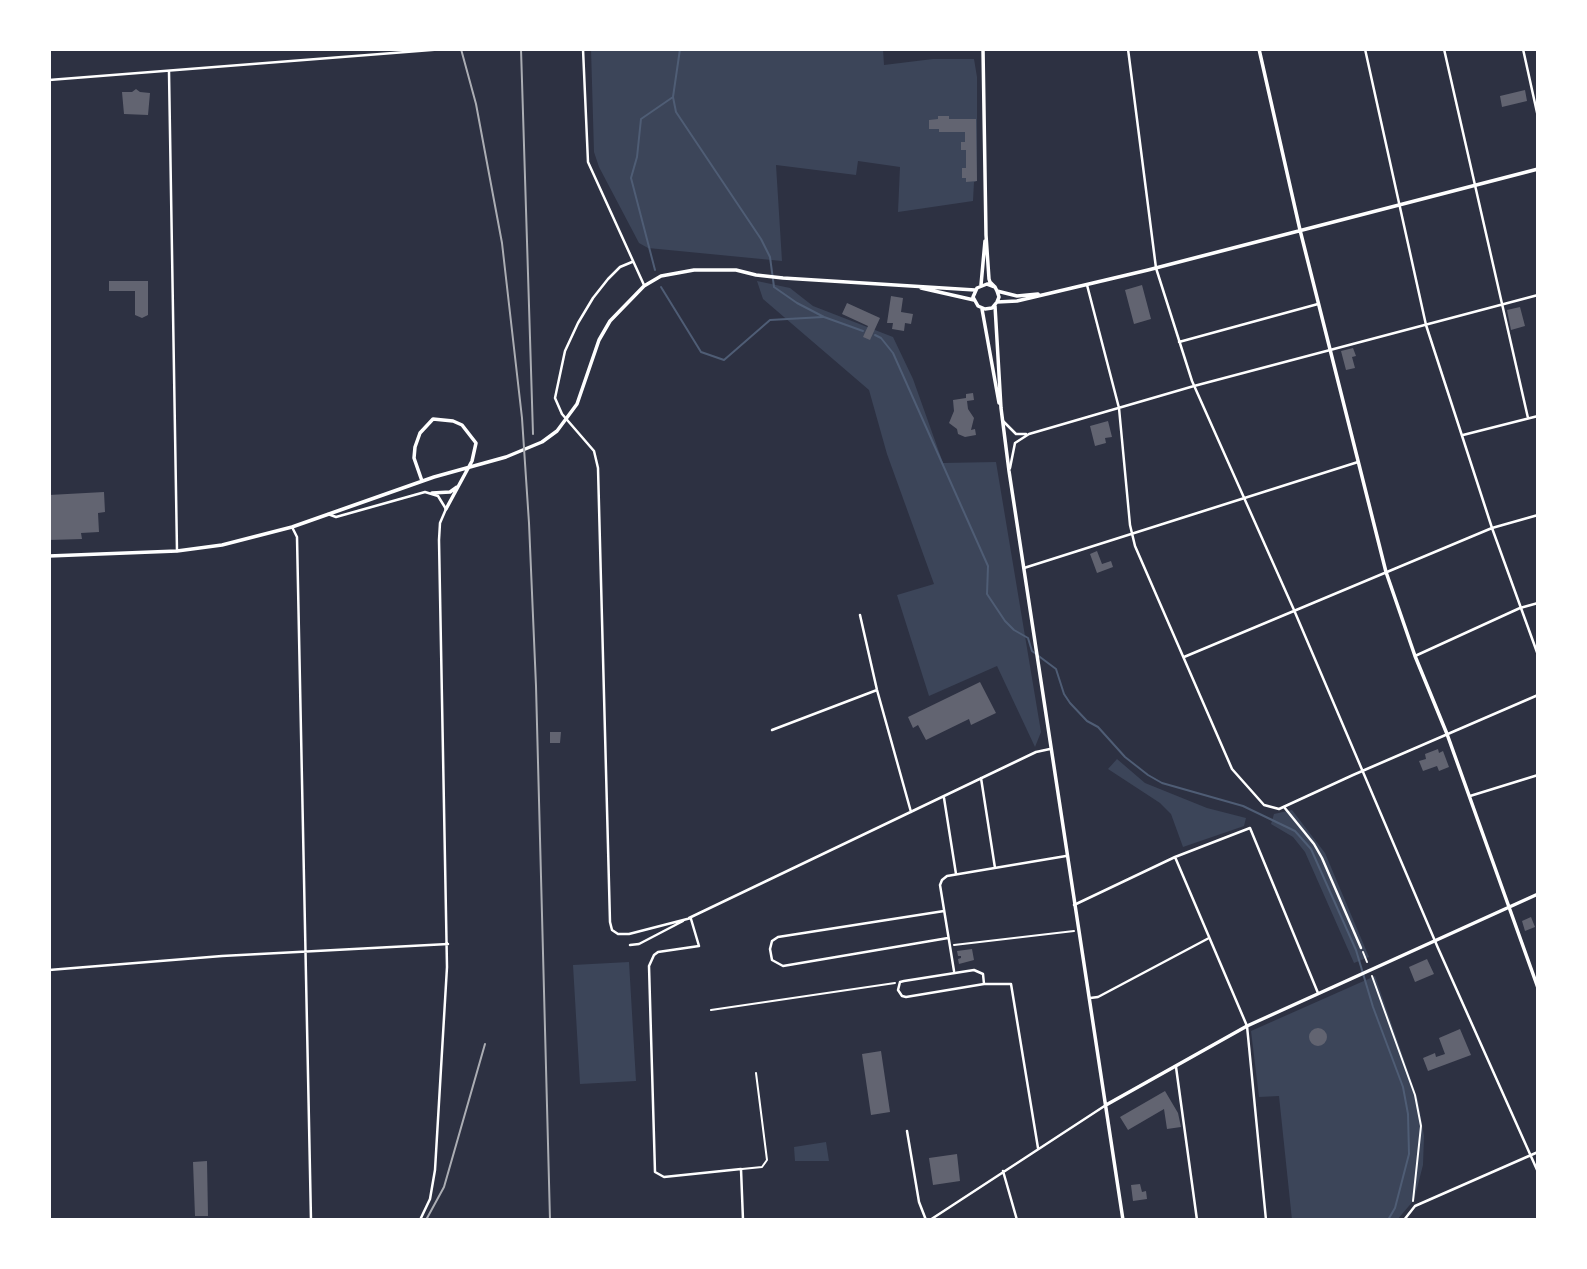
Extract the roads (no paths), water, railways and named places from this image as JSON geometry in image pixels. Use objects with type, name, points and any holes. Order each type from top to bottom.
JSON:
[{"type":"street","points":[[49,80],[444,49]]},
{"type":"street","points":[[583,49],[588,162],[644,286]]},
{"type":"street","points":[[983,49],[986,235],[989,279],[996,289],[1002,419],[1073,905],[1123,1220]]},
{"type":"street","points":[[1128,49],[1156,268],[1194,386],[1294,610],[1434,940],[1538,1172]]},
{"type":"street","points":[[1259,49],[1300,230],[1386,572],[1415,656],[1535,970],[1538,988]]},
{"type":"street","points":[[1365,49],[1426,325],[1492,528],[1538,655]]},
{"type":"street","points":[[1444,49],[1528,418]]},
{"type":"street","points":[[1523,49],[1538,117]]},
{"type":"street","points":[[169,72],[177,551]]},
{"type":"street","points":[[982,309],[1156,268],[1538,169]]},
{"type":"street","points":[[981,285],[986,235]]},
{"type":"street","points":[[632,262],[620,267],[608,279],[578,323],[565,351],[555,398],[562,414],[594,451],[598,468],[612,930],[618,934],[629,934],[691,918]]},
{"type":"street","points":[[49,556],[177,551],[222,545],[292,527],[434,477],[506,457],[549,438],[577,404],[605,330],[644,286],[662,276],[694,270],[736,270],[783,278],[975,290],[987,284],[1017,296],[1050,293]]},
{"type":"street","points":[[1087,285],[1119,408],[1131,535],[1232,769],[1264,805],[1273,810],[1284,807],[1538,695]]},
{"type":"street","points":[[916,286],[974,300],[982,309],[1001,408]]},
{"type":"street","points":[[974,300],[975,290]]},
{"type":"street","points":[[1002,419],[1016,434],[1029,434],[1194,386],[1538,295]]},
{"type":"street","points":[[1179,342],[1319,304]]},
{"type":"street","points":[[1462,435],[1538,416]]},
{"type":"street","points":[[420,1220],[430,1199],[435,1170],[448,944],[439,540],[440,523],[472,461],[476,443],[462,425],[433,419],[420,433],[414,458],[422,481]]},
{"type":"street","points":[[1009,471],[1015,443],[1029,434]]},
{"type":"street","points":[[1024,568],[1358,462]]},
{"type":"street","points":[[328,514],[336,517],[425,492],[450,492],[458,486]]},
{"type":"street","points":[[432,492],[442,499],[446,509]]},
{"type":"street","points":[[1184,657],[1492,528],[1538,514]]},
{"type":"street","points":[[292,527],[297,537],[311,1220]]},
{"type":"street","points":[[1415,656],[1520,608],[1538,603]]},
{"type":"street","points":[[860,615],[877,690],[911,812]]},
{"type":"street","points":[[772,730],[877,690]]},
{"type":"street","points":[[630,945],[639,944],[981,778],[1050,748]]},
{"type":"street","points":[[1469,796],[1538,775]]},
{"type":"street","points":[[981,778],[995,868]]},
{"type":"street","points":[[944,796],[956,874]]},
{"type":"street","points":[[1284,807],[1322,858],[1361,948]]},
{"type":"street","points":[[1073,905],[1175,857],[1250,828],[1318,993]]},
{"type":"street","points":[[954,973],[940,885],[947,876],[1066,856]]},
{"type":"street","points":[[1175,857],[1247,1026],[1266,1220]]},
{"type":"street","points":[[907,1131],[919,1202],[928,1220],[1106,1105],[1247,1026],[1538,894]]},
{"type":"street","points":[[944,911],[778,937],[772,941],[770,949],[772,960],[783,966],[948,938]]},
{"type":"street","points":[[691,918],[699,946],[658,952],[649,966],[656,1172],[664,1177],[741,1169],[743,1220]]},
{"type":"street","points":[[1088,998],[1098,997],[1209,938]]},
{"type":"street","points":[[49,970],[222,956],[448,944]]},
{"type":"street","points":[[984,985],[980,971],[954,973],[900,982],[900,994],[906,997],[984,985],[1011,984],[1038,1149]]},
{"type":"street","points":[[1176,1065],[1197,1220]]},
{"type":"street","points":[[1404,1220],[1409,1210],[1421,1203],[1538,1152]]},
{"type":"street","points":[[1003,1171],[1017,1220]]},
{"type":"lane","points":[[741,1169],[762,1167],[767,1160],[756,1073]]},
{"type":"waterway","points":[[680,49],[673,97],[676,112],[761,239],[770,257],[774,287],[824,317],[863,331]]},
{"type":"waterway","points":[[655,270],[631,178],[637,157],[641,119],[673,97]]},
{"type":"waterway","points":[[661,287],[701,352],[724,360],[770,320],[823,317]]},
{"type":"waterway","points":[[875,335],[881,338],[893,353],[988,566],[987,594],[1005,621],[1028,638],[1032,651],[1056,669],[1064,694],[1070,703],[1087,721],[1098,727],[1125,757],[1148,775],[1162,783],[1243,806],[1295,831],[1311,849],[1356,950],[1373,1007],[1403,1087],[1408,1114],[1409,1154],[1395,1208],[1388,1220]]},
{"type":"railway","points":[[461,49],[476,104],[502,243],[522,418],[536,686],[550,1220]]},
{"type":"railway","points":[[521,49],[533,434]]},
{"type":"railway","points":[[426,1220],[444,1187],[485,1044]]}]
